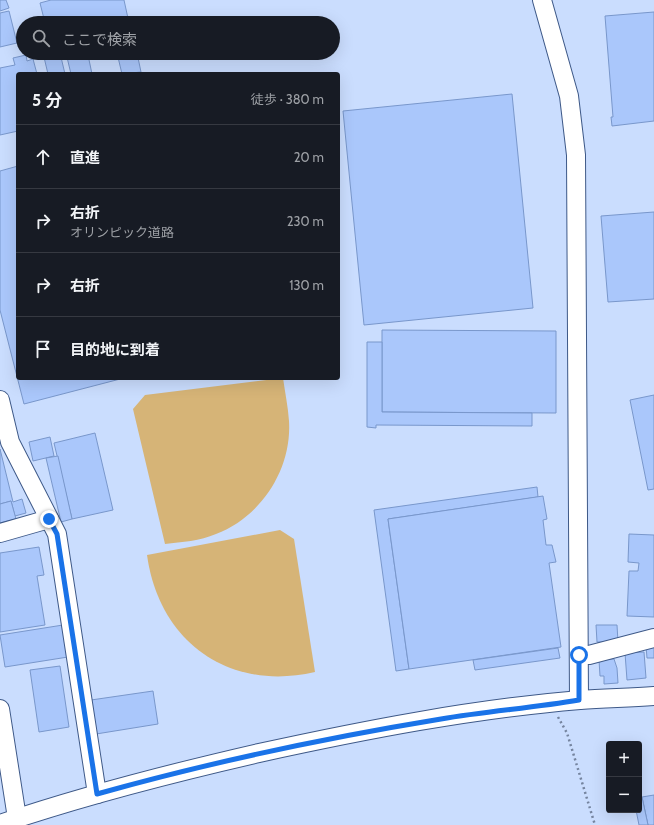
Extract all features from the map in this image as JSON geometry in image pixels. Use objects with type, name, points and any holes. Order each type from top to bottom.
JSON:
[{"type":"street","points":[[542,0],[569,96],[576,155],[579,700]]},
{"type":"street","points":[[0,400],[10,442],[57,534],[97,794]]},
{"type":"street","points":[[0,533],[49,519]]},
{"type":"street","points":[[579,655],[589,655],[654,638]]},
{"type":"street","points":[[0,824],[97,794],[179,771],[323,739],[442,718],[559,704],[579,700],[654,696]]},
{"type":"street","points":[[0,709],[18,818]]},
{"type":"path","points":[[559,704],[556,714],[567,733],[595,825]]},
{"type":"shaded area","points":[[267,380],[283,380],[289,416],[289,439],[285,457],[279,473],[270,489],[260,503],[247,516],[216,534],[191,541],[165,544],[133,409],[145,395]]},
{"type":"shaded area","points":[[280,530],[294,539],[315,672],[284,676],[254,674],[227,667],[203,654],[183,636],[166,613],[154,586],[147,555]]},
{"type":"building","points":[[0,0],[6,0],[9,8],[0,11]]},
{"type":"building","points":[[51,0],[124,0],[127,16],[43,16],[40,3]]},
{"type":"building","points":[[9,11],[16,43],[0,47],[0,13]]},
{"type":"building","points":[[654,12],[654,121],[612,126],[611,117],[613,117],[605,16]]},
{"type":"building","points":[[16,57],[16,60],[33,60],[36,72],[16,72],[16,131],[0,135],[0,68],[15,65],[13,58]]},
{"type":"building","points":[[45,60],[62,60],[65,72],[48,72]]},
{"type":"building","points":[[68,60],[89,60],[92,72],[71,72]]},
{"type":"building","points":[[119,60],[138,60],[141,72],[122,72]]},
{"type":"building","points":[[512,94],[533,308],[364,325],[343,111]]},
{"type":"building","points":[[16,167],[16,373],[0,310],[0,171]]},
{"type":"building","points":[[654,212],[654,299],[608,302],[601,216]]},
{"type":"building","points":[[382,330],[556,331],[556,413],[382,412]]},
{"type":"building","points":[[367,342],[382,342],[382,412],[532,413],[532,426],[376,425],[376,428],[367,427]]},
{"type":"building","points":[[18,380],[116,380],[24,404]]},
{"type":"building","points":[[654,395],[654,489],[648,490],[630,400]]},
{"type":"building","points":[[95,433],[113,510],[72,519],[54,443]]},
{"type":"building","points":[[50,437],[54,456],[33,461],[29,442]]},
{"type":"building","points":[[0,449],[13,502],[22,499],[26,513],[15,516],[11,501],[0,504]]},
{"type":"building","points":[[58,456],[72,519],[61,522],[46,458]]},
{"type":"building","points":[[537,487],[538,497],[388,519],[409,669],[396,671],[374,510]]},
{"type":"building","points":[[543,496],[547,519],[543,520],[546,545],[552,545],[556,562],[549,563],[561,647],[409,669],[388,519]]},
{"type":"building","points":[[11,501],[16,519],[0,523],[0,504]]},
{"type":"building","points":[[629,534],[654,535],[654,617],[627,616],[629,571],[638,571],[639,563],[628,562]]},
{"type":"building","points":[[39,547],[44,575],[37,576],[45,625],[0,632],[0,553]]},
{"type":"building","points":[[63,625],[68,657],[5,667],[0,635]]},
{"type":"building","points":[[596,625],[617,625],[618,642],[597,642]]},
{"type":"building","points":[[646,646],[654,646],[654,658],[647,658]]},
{"type":"building","points":[[558,648],[560,658],[475,670],[473,660]]},
{"type":"building","points":[[644,652],[646,678],[627,680],[625,653]]},
{"type":"building","points":[[614,659],[617,668],[618,683],[604,684],[604,676],[600,676],[599,660]]},
{"type":"building","points":[[60,666],[69,727],[39,732],[30,670]]},
{"type":"building","points":[[153,691],[158,724],[96,734],[91,700]]},
{"type":"building","points":[[654,795],[654,825],[648,825],[642,797]]},
{"type":"building","points":[[642,797],[648,825],[639,825],[637,813],[642,813]]},
{"type":"route","points":[[49,519],[57,534],[97,794],[179,771],[323,739],[442,718],[559,704],[579,700],[579,655]]}]
